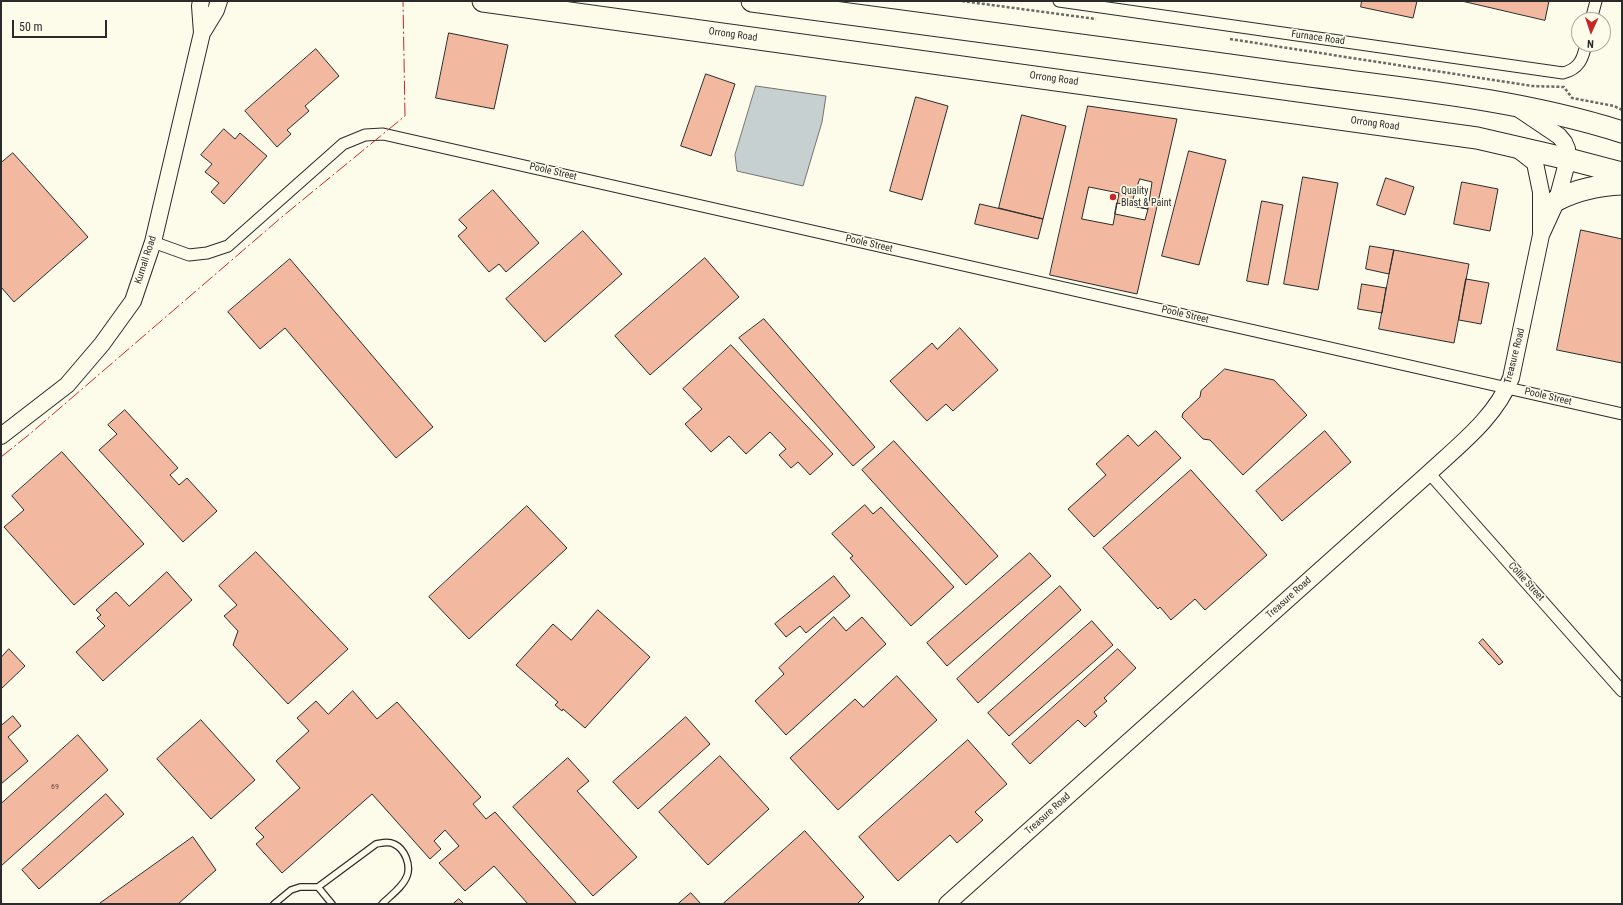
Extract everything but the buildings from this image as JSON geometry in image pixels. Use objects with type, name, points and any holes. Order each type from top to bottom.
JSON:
[{"type":"highway","name":"Orrong Road","points":[[483,1],[1477,138],[1622,173]]},
{"type":"highway","points":[[752,1],[1490,100],[1602,125],[1622,132]]},
{"type":"highway","points":[[1557,200],[1570,194],[1596,186],[1622,184]]},
{"type":"street","name":"Kurnall Road","points":[[1,436],[67,385],[102,344],[133,301],[154,242],[202,34],[201,1]]},
{"type":"street","name":"Kurnall Road","points":[[202,34],[216,10],[219,1]]},
{"type":"street","name":"Furnace Road","points":[[1059,1],[1563,73],[1571,71],[1577,67],[1582,60],[1584,52]]},
{"type":"street","points":[[1593,12],[1596,1]]},
{"type":"street","points":[[1514,106],[1559,136],[1567,149],[1568,159]]},
{"type":"street","name":"Poole Street","points":[[154,242],[188,255],[207,253],[228,246],[343,144],[365,135],[383,134],[1622,414]]},
{"type":"street","name":"Treasure Road","points":[[947,904],[1429,473],[1480,425],[1500,399],[1507,388],[1514,365],[1541,235],[1541,192],[1535,163],[1511,146]]},
{"type":"street","name":"Treasure Road","points":[[1541,235],[1557,200],[1568,159]]},
{"type":"street","name":"Collie Street","points":[[1429,473],[1622,691]]},
{"type":"lane","points":[[274,904],[291,890],[318,886],[376,844],[386,842],[395,844],[404,854],[407,860],[408,872],[402,884],[382,904]]},
{"type":"lane","points":[[318,886],[332,904]]},
{"type":"path","points":[[962,1],[1101,20]]},
{"type":"path","points":[[1225,38],[1532,86],[1564,86],[1572,98],[1614,106],[1622,110]]},
{"type":"shaded area","points":[[756,86],[826,96],[822,122],[803,186],[737,171],[735,155]]},
{"type":"power","points":[[1,457],[31,433],[283,216],[405,116],[403,1]]},
{"type":"place","name":"Quality Blast & Paint","points":[[1113,197]]}]
